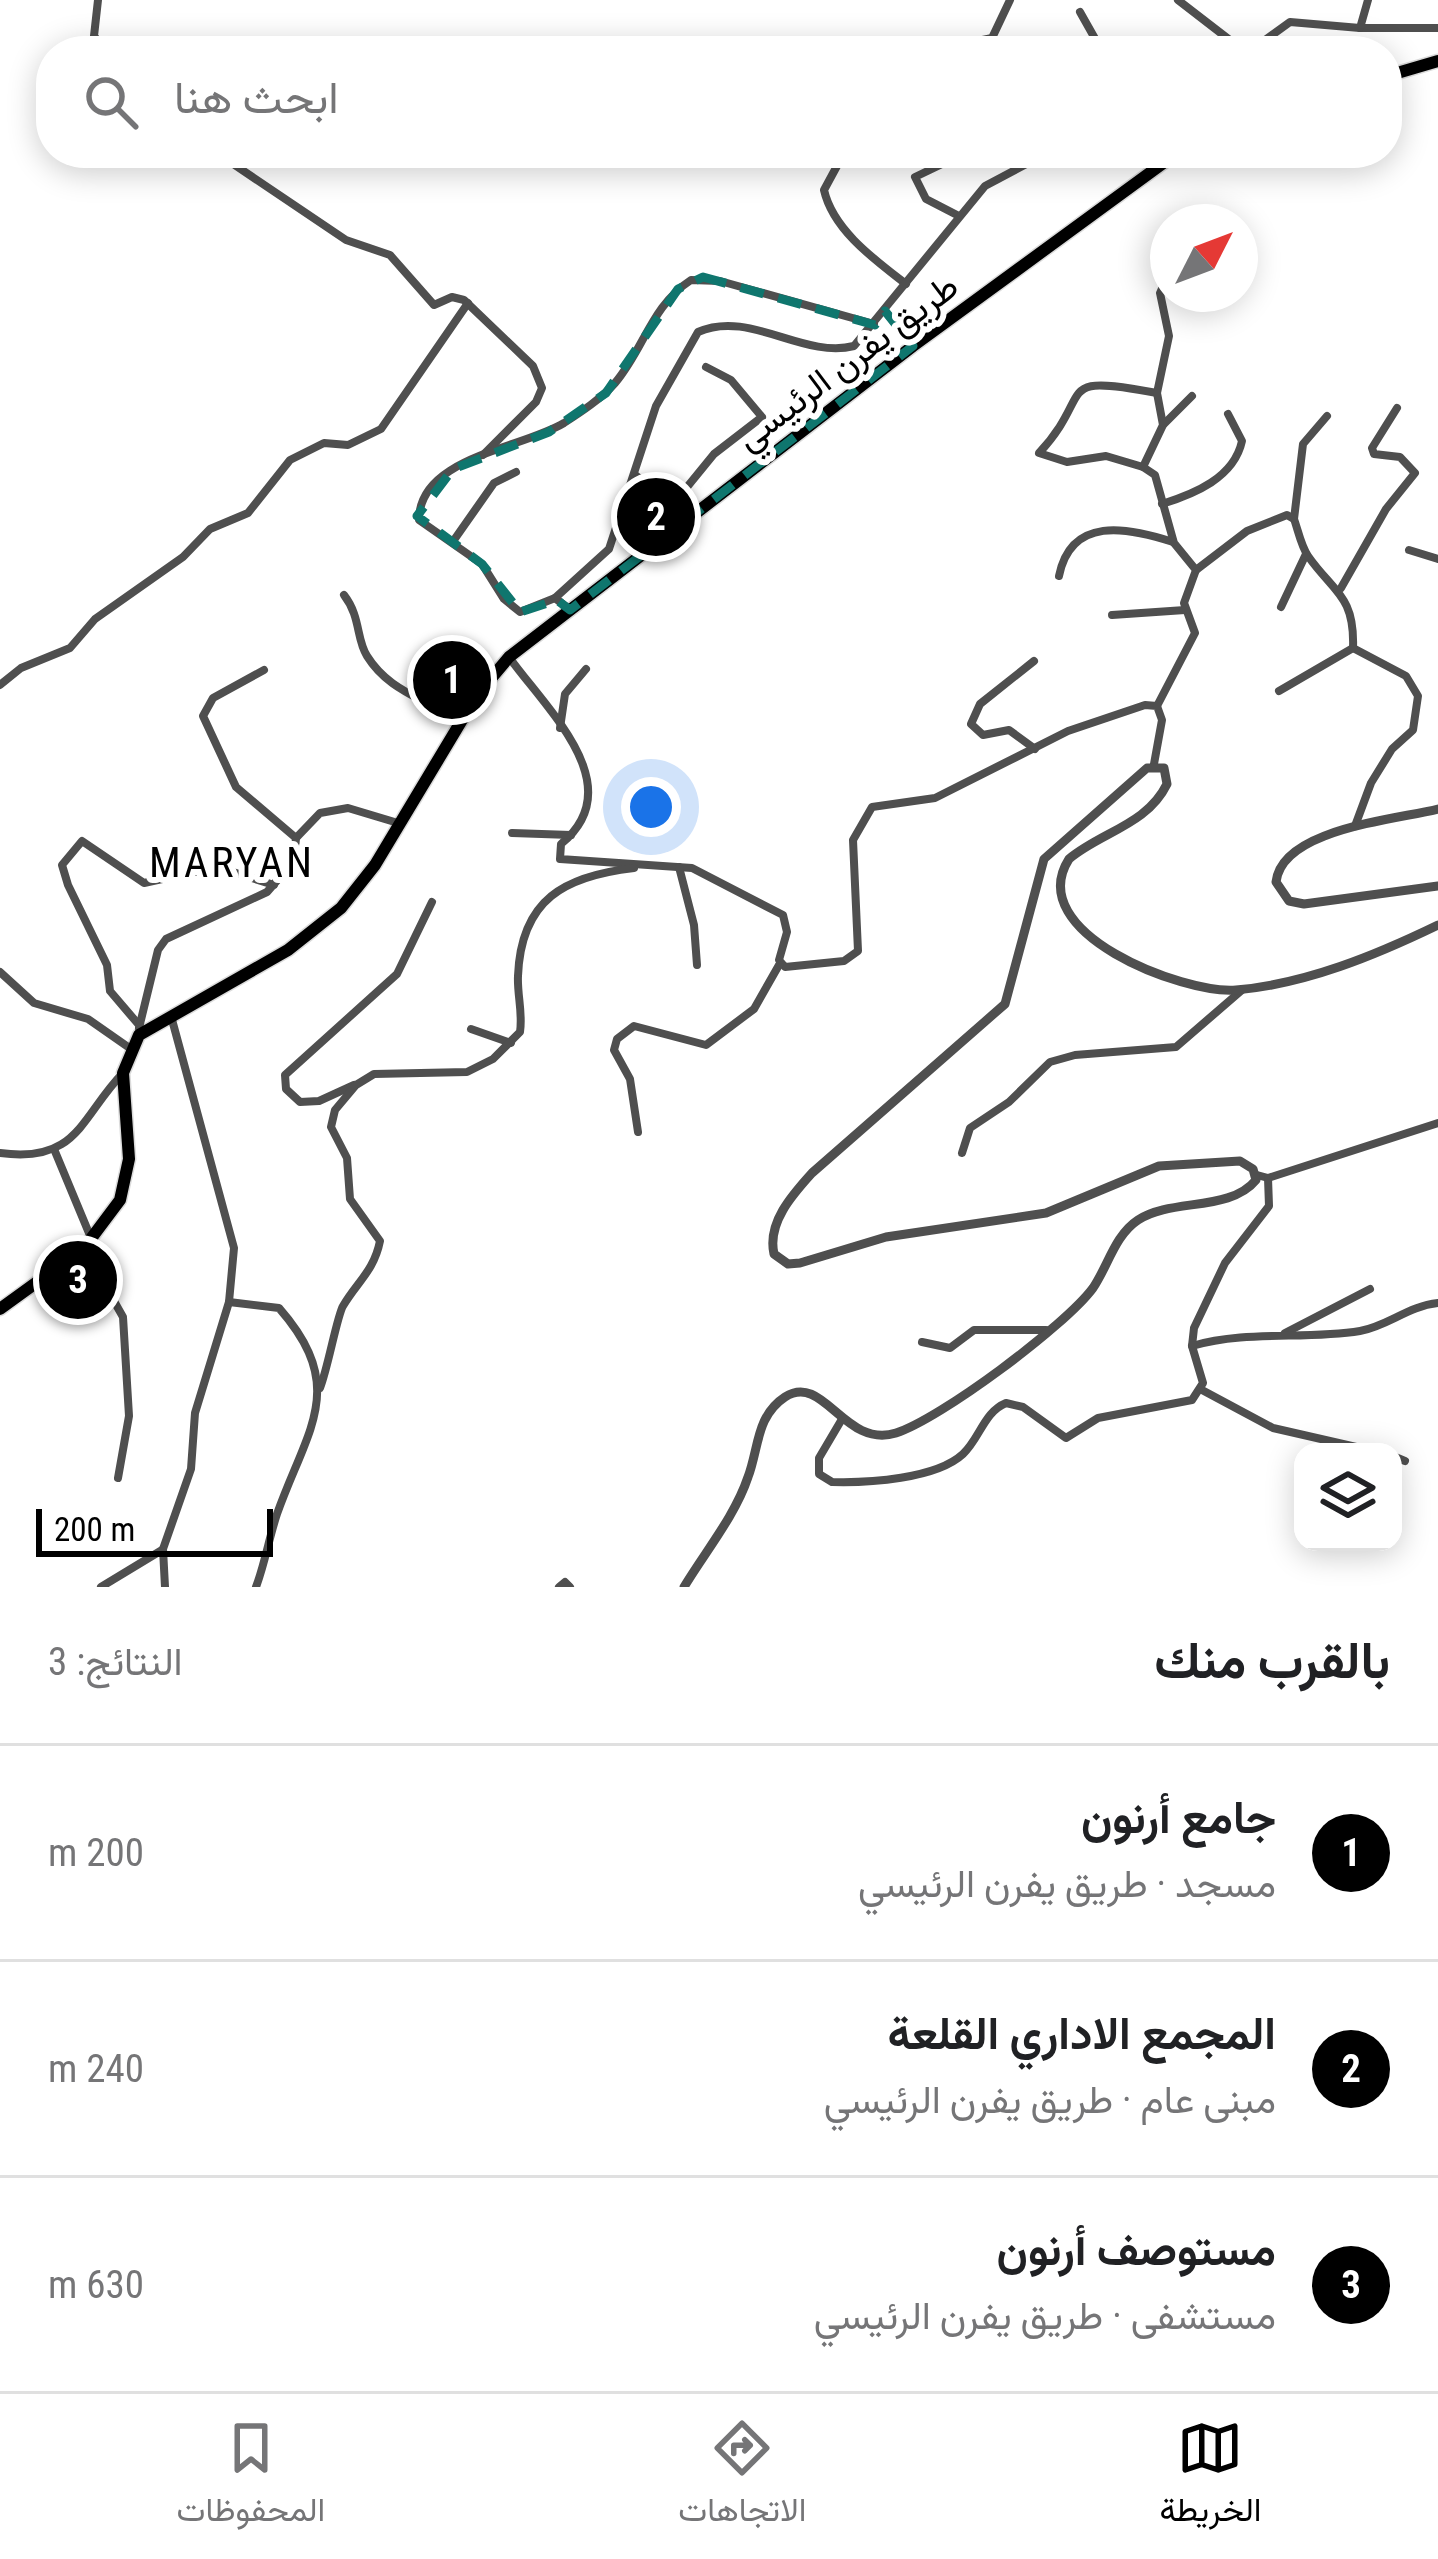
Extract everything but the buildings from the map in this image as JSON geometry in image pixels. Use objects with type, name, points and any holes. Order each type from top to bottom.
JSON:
[{"type":"main road","points":[[1402,72],[1438,61]]},
{"type":"main road","name":"طريق يفرن الرئيسي","points":[[0,1309],[88,1244],[120,1200],[127,1178],[123,1073],[139,1030],[288,950],[341,908],[375,865],[459,723],[509,657],[913,346],[1156,168]]},
{"type":"street","points":[[94,36],[98,0]]},
{"type":"street","points":[[993,36],[1010,0]]},
{"type":"street","points":[[1178,0],[1227,36]]},
{"type":"street","points":[[1360,28],[1368,0]]},
{"type":"street","points":[[1080,12],[1094,36]]},
{"type":"street","points":[[1269,36],[1290,22],[1438,28]]},
{"type":"street","points":[[239,168],[346,240],[390,255],[434,305],[455,296],[468,303],[533,366],[542,388],[536,402],[482,457]]},
{"type":"street","points":[[836,168],[824,190],[827,202],[870,257],[906,284]]},
{"type":"street","points":[[934,168],[915,177],[926,199],[957,215]]},
{"type":"street","points":[[874,325],[720,281],[691,280],[656,312],[606,392],[549,432],[482,457],[429,489],[417,517],[454,540],[520,611],[555,598],[609,549],[656,406],[698,332],[732,326],[836,351],[854,346],[874,325],[957,215],[985,186],[1019,168]]},
{"type":"street","points":[[0,685],[21,668],[70,648],[95,619],[183,556],[209,529],[248,513],[290,460],[324,443],[348,445],[382,429],[468,303]]},
{"type":"street","points":[[885,311],[913,346]]},
{"type":"street","points":[[1163,425],[1157,393],[1169,336],[1164,312]]},
{"type":"street","points":[[674,503],[715,454],[762,417],[731,380],[706,367]]},
{"type":"street","points":[[1157,393],[1099,382],[1080,389],[1058,433],[1039,453],[1067,462],[1106,456],[1155,475],[1174,543],[1196,570]]},
{"type":"street","points":[[1144,467],[1163,425],[1192,396]]},
{"type":"street","points":[[1341,588],[1386,509],[1415,473],[1400,457],[1374,454],[1372,448],[1396,407]]},
{"type":"street","points":[[1162,504],[1208,485],[1235,460],[1242,441],[1228,414]]},
{"type":"street","points":[[1327,416],[1303,444],[1294,519],[1306,554],[1341,588],[1352,620],[1353,648]]},
{"type":"street","points":[[454,540],[494,484],[516,472]]},
{"type":"street","points":[[634,475],[691,518]]},
{"type":"street","points":[[1294,519],[1279,517],[1247,531],[1196,570],[1185,610],[1194,626],[1194,642],[1175,663],[1157,706],[1162,720],[1154,764],[1050,851],[1006,1004],[812,1173],[778,1221],[774,1254],[788,1264],[800,1263],[886,1237],[1028,1218],[1159,1166],[1240,1161],[1263,1176],[1272,1201],[1225,1263],[1194,1328],[1192,1346],[1202,1390],[1273,1428],[1339,1443]]},
{"type":"street","points":[[1059,576],[1071,546],[1093,530],[1148,534],[1174,543]]},
{"type":"street","points":[[1409,550],[1438,559]]},
{"type":"street","points":[[1281,607],[1306,554]]},
{"type":"street","points":[[344,595],[362,628],[362,649],[380,672],[409,698],[459,723]]},
{"type":"street","points":[[555,598],[570,610]]},
{"type":"street","points":[[1112,615],[1185,610]]},
{"type":"street","points":[[1279,691],[1353,648]]},
{"type":"street","points":[[1353,648],[1406,676],[1418,695],[1413,730],[1392,749],[1371,783],[1354,830]]},
{"type":"street","points":[[509,657],[583,754],[590,778],[581,823],[559,852],[565,863],[614,862],[635,868]]},
{"type":"street","points":[[1034,661],[980,704],[971,724],[983,735],[1010,730],[1035,749]]},
{"type":"street","points":[[560,728],[566,694],[586,669]]},
{"type":"street","points":[[264,670],[212,698],[202,716],[236,787],[296,838]]},
{"type":"street","points":[[779,965],[844,962],[858,951],[853,840],[864,814],[886,801],[935,798],[1106,715],[1157,706]]},
{"type":"street","points":[[1154,764],[1166,773],[1166,789],[1132,823],[1069,859],[1061,879],[1064,910],[1090,939],[1180,980],[1212,990],[1243,989],[1365,957],[1438,925]]},
{"type":"street","points":[[139,1030],[166,939],[274,885],[294,861],[296,838],[320,812],[334,807],[398,823]]},
{"type":"street","points":[[1438,809],[1309,840],[1285,857],[1277,870],[1281,895],[1304,904],[1438,886]]},
{"type":"street","points":[[512,833],[572,835]]},
{"type":"street","points":[[139,1030],[110,991],[107,965],[68,885],[62,865],[67,853],[82,841],[126,876],[144,883],[217,867],[274,885]]},
{"type":"street","points":[[679,867],[694,926],[697,964]]},
{"type":"street","points":[[433,902],[414,949],[397,974],[285,1076],[286,1089],[300,1102],[319,1101],[386,1071],[467,1072],[511,1043],[522,1022],[522,939],[537,909],[595,871],[692,868],[783,915],[787,932],[779,965],[754,1009],[706,1045],[634,1026],[617,1039],[614,1050],[630,1079],[638,1132]]},
{"type":"street","points":[[0,972],[34,1003],[88,1019],[131,1049]]},
{"type":"street","points":[[962,1153],[970,1128],[1010,1102],[1050,1062],[1076,1054],[1176,1047],[1243,989]]},
{"type":"street","points":[[165,1587],[163,1549],[191,1468],[195,1413],[229,1302],[230,1228],[171,1016]]},
{"type":"street","points":[[471,1029],[511,1043]]},
{"type":"street","points":[[0,1153],[20,1156],[54,1149],[91,1121],[123,1073]]},
{"type":"street","points":[[256,1587],[276,1516],[311,1434],[341,1309],[368,1276],[380,1241],[350,1199],[347,1158],[332,1127],[335,1110],[356,1085]]},
{"type":"street","points":[[684,1587],[747,1481],[761,1424],[778,1401],[792,1393],[816,1394],[842,1419],[872,1435],[910,1428],[950,1406],[1046,1330],[1093,1287],[1130,1226],[1149,1214],[1244,1191],[1263,1176],[1438,1123]]},
{"type":"street","points":[[54,1149],[88,1244],[123,1317],[129,1416],[118,1478]]},
{"type":"street","points":[[1283,1334],[1370,1289]]},
{"type":"street","points":[[229,1302],[279,1308],[311,1347],[320,1388]]},
{"type":"street","points":[[1192,1346],[1360,1330],[1408,1307],[1438,1303]]},
{"type":"street","points":[[922,1342],[950,1348],[974,1330],[1046,1330]]},
{"type":"street","points":[[842,1419],[818,1467],[832,1483],[950,1463],[972,1443],[992,1411],[1006,1403],[1023,1407],[1066,1438],[1098,1418],[1177,1405],[1202,1390]]},
{"type":"street","points":[[1402,1459],[1406,1461]]},
{"type":"street","points":[[101,1587],[163,1549]]},
{"type":"street","points":[[560,1587],[563,1582],[569,1587]]},
{"type":"highlighted area","points":[[703,277],[875,325],[885,311],[913,346],[570,610],[557,600],[520,612],[482,564],[417,516],[453,469],[549,432],[606,393],[678,289]]},
{"type":"place","name":"المجمع الاداري القلعة","points":[[656,517]]},
{"type":"place","name":"جامع أرنون","points":[[452,680]]},
{"type":"place","name":"مستوصف أرنون","points":[[78,1280]]},
{"type":"district","name":"MARYAN","points":[[232,862]]}]
